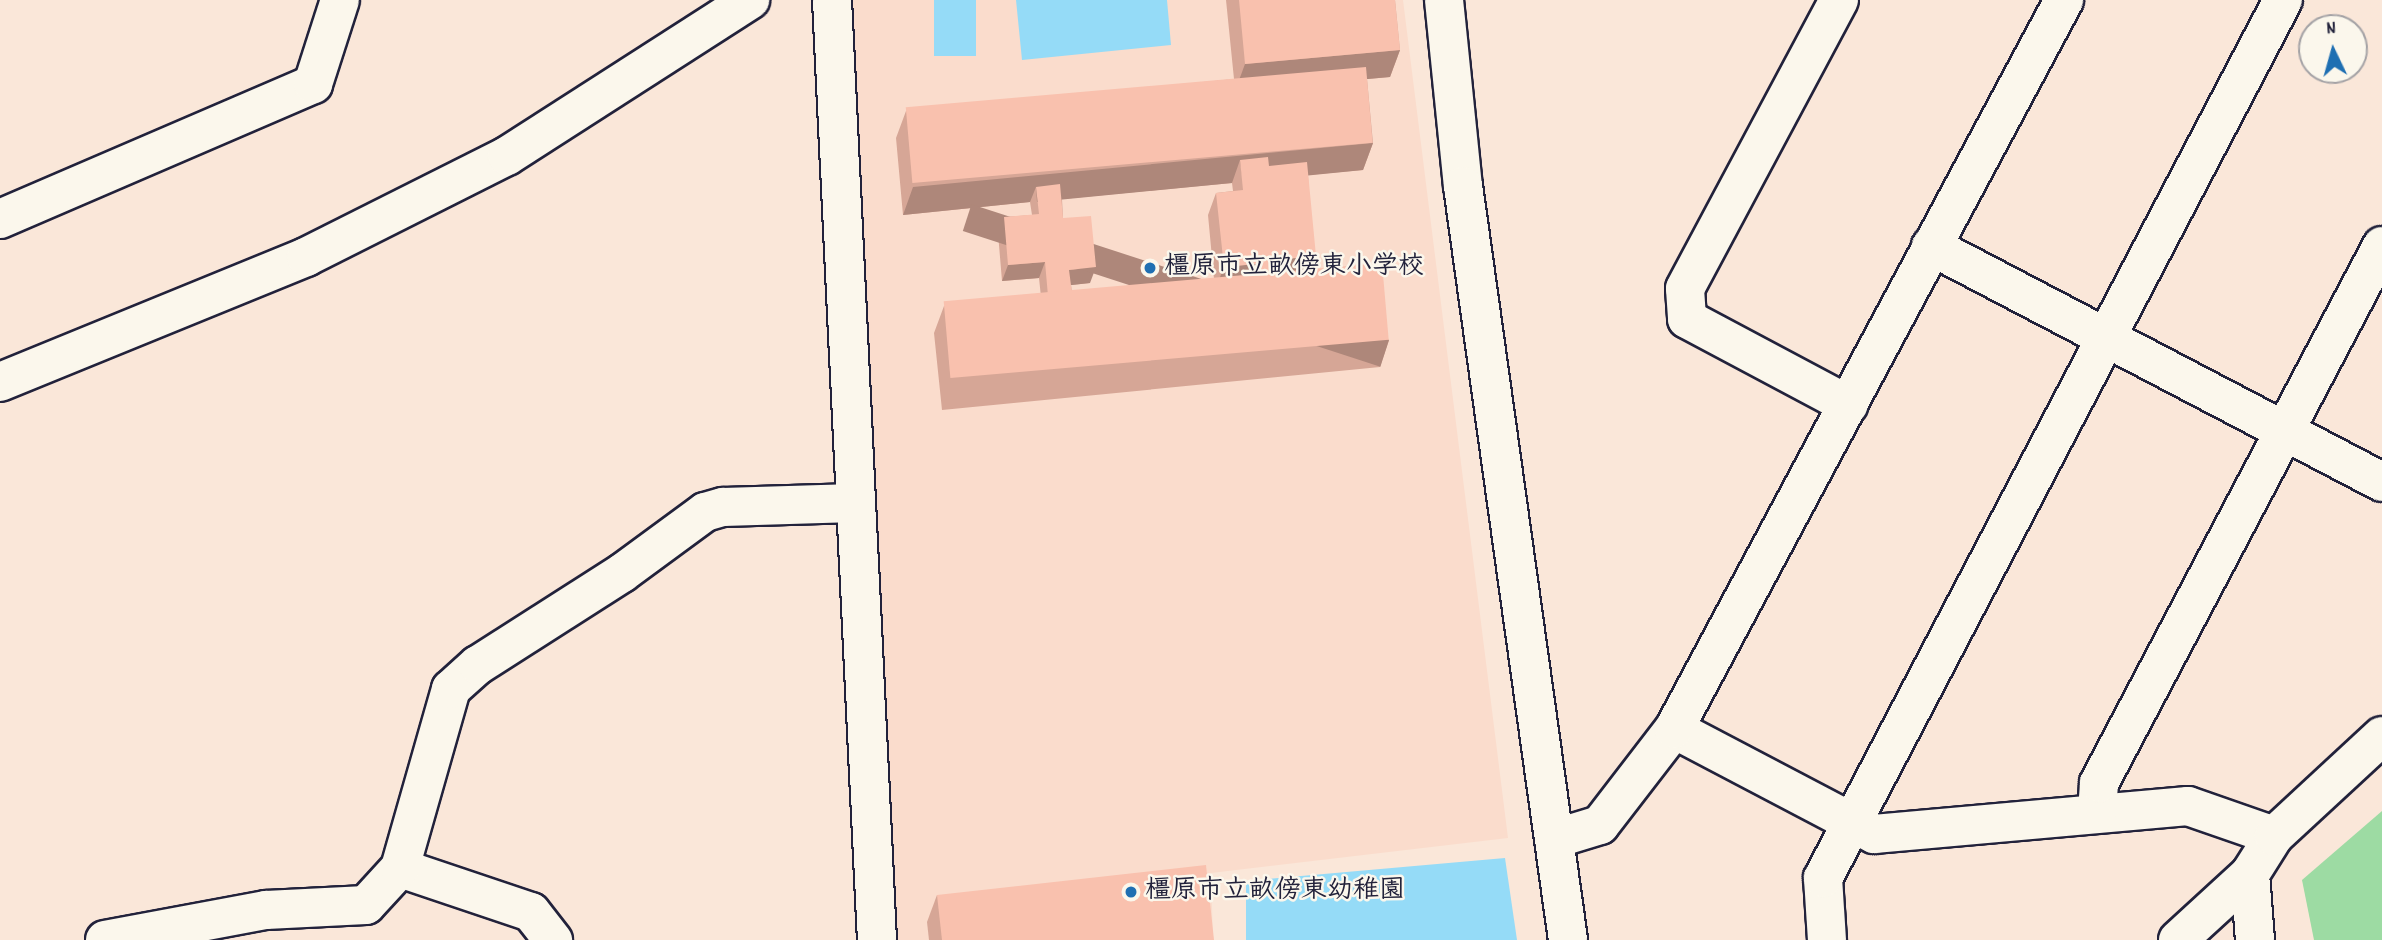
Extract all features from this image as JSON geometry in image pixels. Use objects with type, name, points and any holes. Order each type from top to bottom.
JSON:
[{"type":"street","points":[[0,219],[313,84],[340,0]]},
{"type":"street","points":[[0,382],[306,257],[507,156],[750,0]]},
{"type":"street","points":[[832,0],[877,940]]},
{"type":"street","points":[[1444,0],[1463,186],[1567,940]]},
{"type":"street","points":[[1839,0],[1685,289],[1687,319],[1849,405]]},
{"type":"street","points":[[1555,839],[1600,825],[1674,729],[2064,0]]},
{"type":"street","points":[[1828,940],[1823,878],[2283,0]]},
{"type":"street","points":[[1931,246],[2382,482]]},
{"type":"street","points":[[2097,811],[2099,783],[2382,246]]},
{"type":"street","points":[[105,940],[266,911],[366,905],[400,868],[451,689],[478,665],[622,573],[705,512],[723,507],[855,503]]},
{"type":"street","points":[[1674,729],[1850,824],[1874,834],[2097,811],[2188,806],[2274,836]]},
{"type":"street","points":[[2178,940],[2250,874],[2274,836],[2382,736]]},
{"type":"street","points":[[400,868],[531,912],[553,940]]},
{"type":"street","points":[[2250,874],[2255,940]]},
{"type":"shaded area","name":"橿原市立畝傍東小学校","points":[[851,0],[1403,0],[1508,838],[1211,873],[1213,940],[891,940]]},
{"type":"green space","points":[[2382,811],[2382,940],[2314,940],[2302,880]]},
{"type":"water","points":[[934,0],[976,0],[976,56],[934,56]]},
{"type":"water","points":[[1016,0],[1167,0],[1171,45],[1022,60]]},
{"type":"water","points":[[1505,858],[1517,940],[1246,940],[1246,881]]},
{"type":"building","points":[[1239,0],[1395,0],[1400,50],[1245,64]]},
{"type":"building","points":[[1366,67],[1373,143],[912,183],[906,107]]},
{"type":"building","points":[[1268,157],[1269,166],[1307,162],[1316,256],[1275,260],[1276,273],[1257,275],[1256,264],[1224,267],[1216,193],[1243,190],[1240,160]]},
{"type":"building","points":[[1060,184],[1063,218],[1091,216],[1096,267],[1069,270],[1072,293],[1048,296],[1045,262],[1008,265],[1004,217],[1039,214],[1036,187]]},
{"type":"building","points":[[1382,263],[1389,340],[950,378],[944,301]]},
{"type":"building","name":"橿原市立畝傍東幼稚園","points":[[1206,865],[1214,940],[942,940],[937,895]]},
{"type":"place","name":"橿原市立畝傍東小学校","points":[[1150,268]]},
{"type":"place","name":"橿原市立畝傍東幼稚園","points":[[1131,892]]}]
